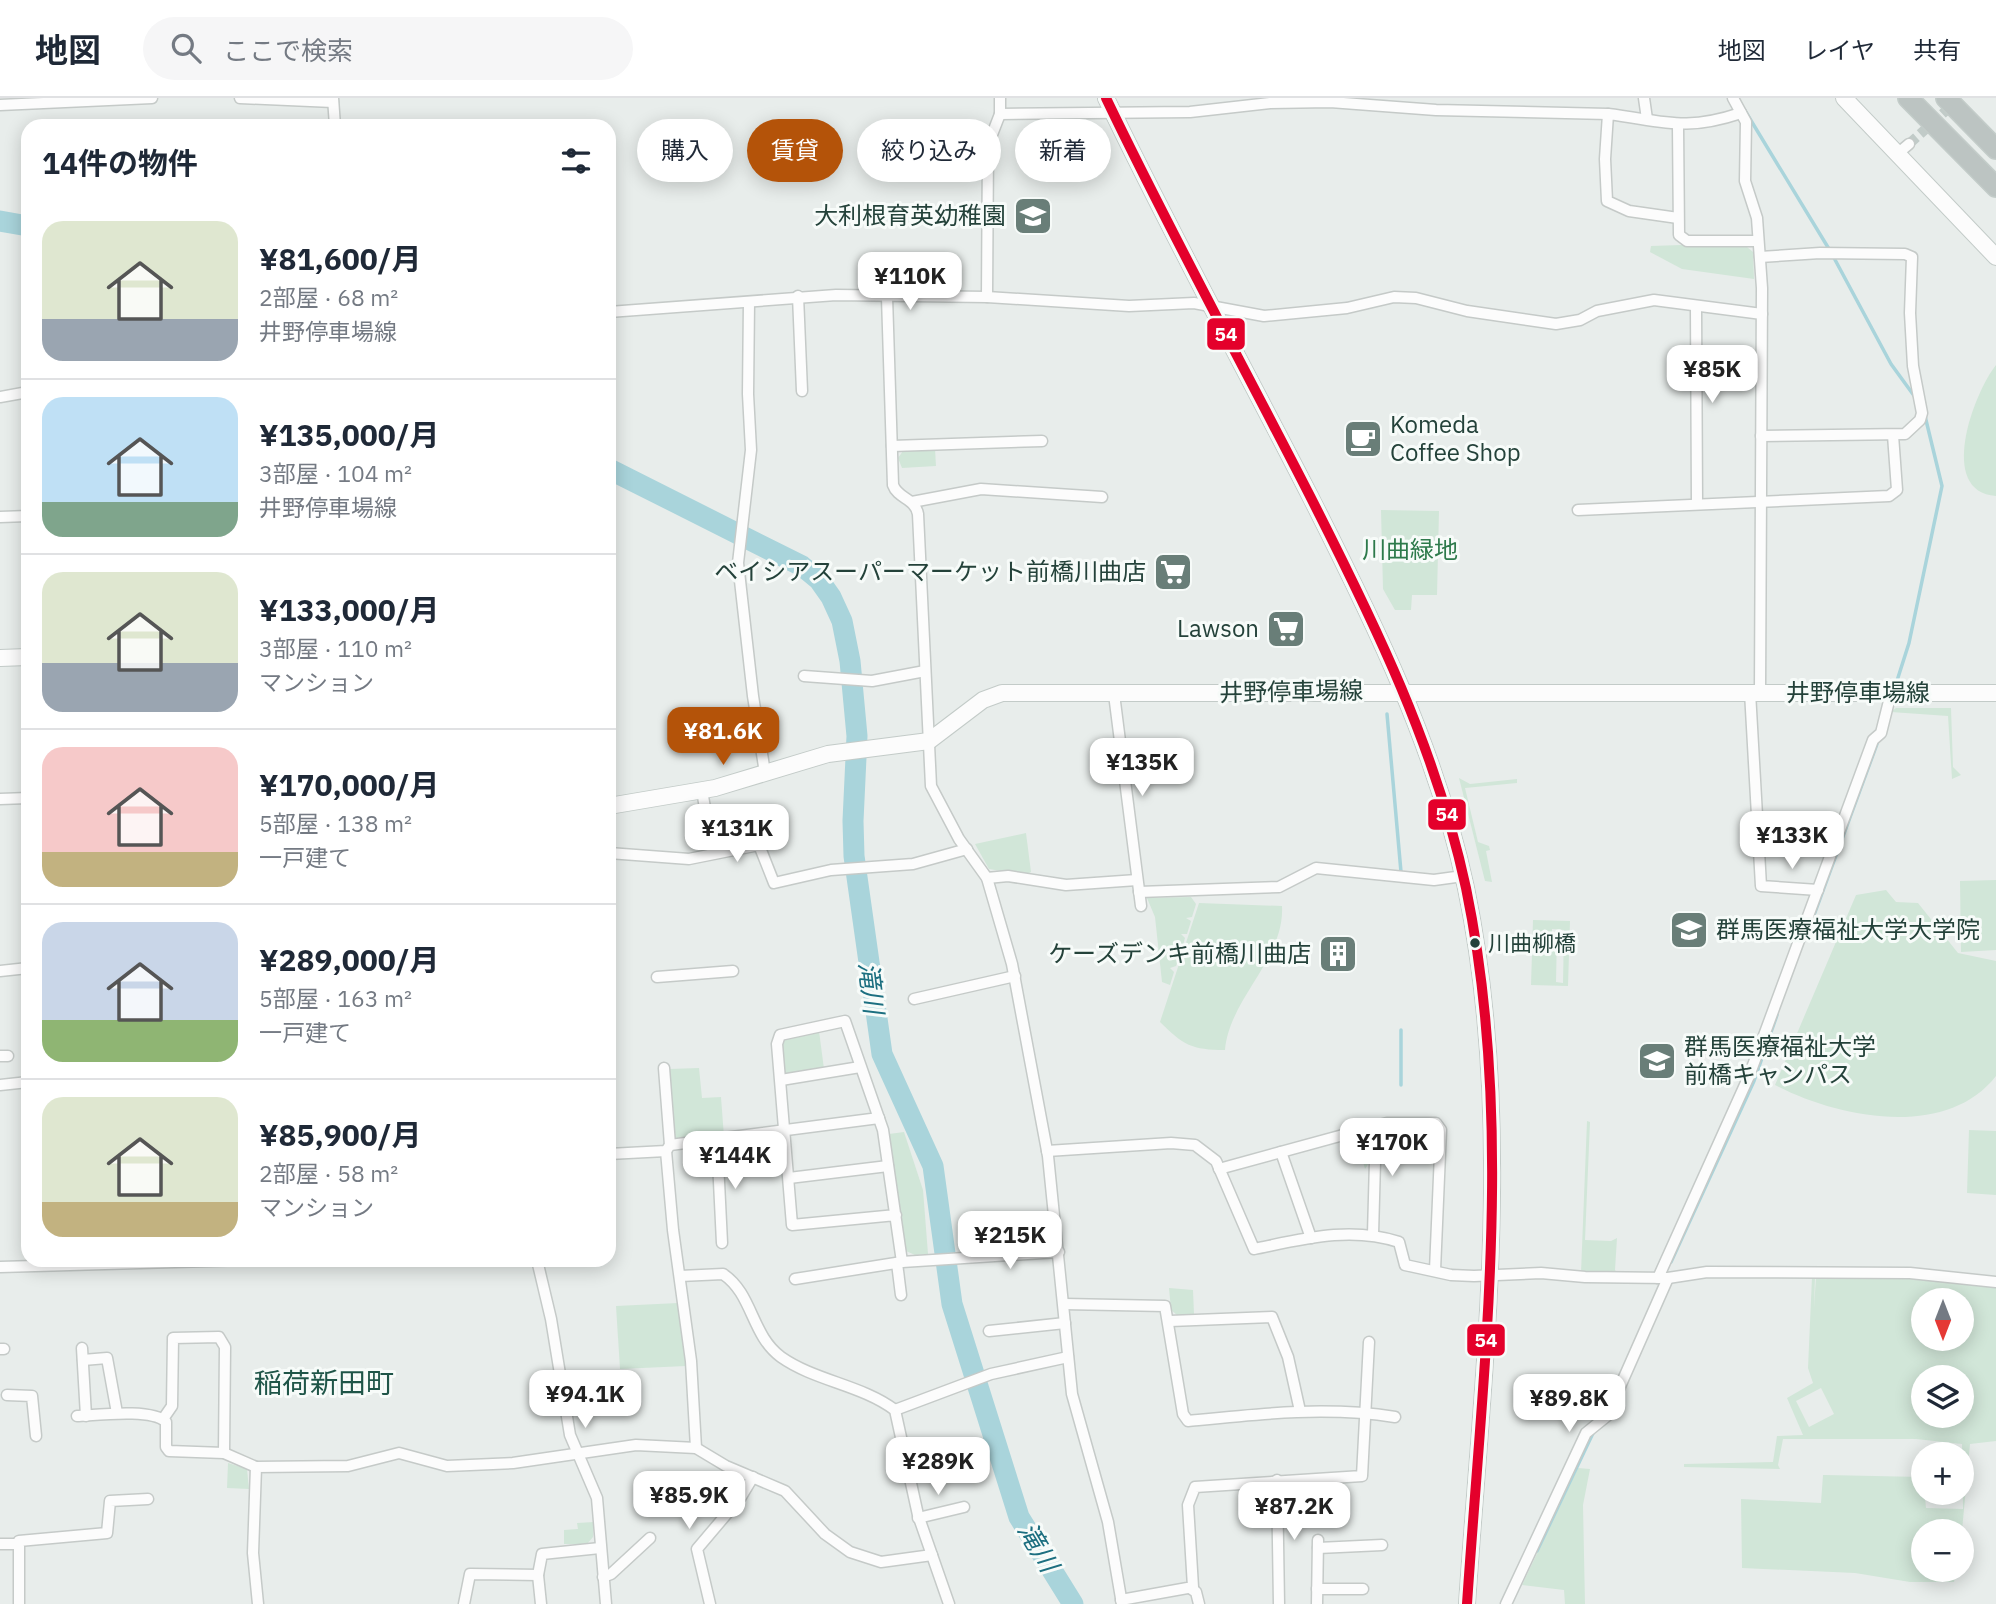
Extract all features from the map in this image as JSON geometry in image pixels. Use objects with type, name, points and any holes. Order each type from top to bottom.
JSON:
[{"type":"highway","points":[[1908,98],[1996,187]]},
{"type":"highway","points":[[1946,98],[1996,149]]},
{"type":"street","points":[[0,105],[152,98]]},
{"type":"street","points":[[240,98],[333,100],[334,119]]},
{"type":"street","points":[[987,297],[988,145],[1000,114],[1000,98]]},
{"type":"street","points":[[1644,98],[1647,119]]},
{"type":"street","points":[[1733,98],[1746,122],[1745,181],[1758,218],[1762,314],[1755,692],[1761,886],[1818,890]]},
{"type":"street","points":[[1844,98],[1996,257]]},
{"type":"street","points":[[1000,114],[1109,105],[1190,112],[1270,103],[1330,102],[1436,110],[1608,114],[1678,126],[1709,124],[1741,113]]},
{"type":"street","points":[[1109,105],[1339,552],[1404,691],[1437,780],[1463,876],[1483,989],[1490,1067],[1493,1176],[1467,1604]]},
{"type":"street","points":[[1608,114],[1605,159],[1607,201],[1629,211],[1678,218]]},
{"type":"street","points":[[1678,126],[1679,235],[1687,241],[1757,241]]},
{"type":"street","points":[[1896,155],[1909,144]]},
{"type":"street","points":[[1759,257],[1829,253],[1905,254],[1912,257],[1912,353],[1922,416],[1911,432],[1893,435],[1761,436]]},
{"type":"street","points":[[616,312],[798,296],[987,297],[1129,306],[1194,303],[1213,308],[1279,315],[1347,308],[1394,297],[1416,298],[1450,308],[1556,324],[1580,320],[1597,311],[1654,300],[1762,314]]},
{"type":"street","points":[[798,296],[802,391]]},
{"type":"street","points":[[887,297],[895,491],[912,502],[918,514],[933,791],[987,878],[1015,976],[1047,1152],[1075,1408],[1108,1522],[1121,1602],[1190,1588],[1194,1582],[1188,1533],[1192,1489],[1277,1480],[1360,1478],[1370,1342]]},
{"type":"street","points":[[749,302],[748,394],[751,450],[739,551],[750,673],[765,773]]},
{"type":"street","points":[[1696,307],[1697,504]]},
{"type":"street","points":[[0,397],[21,393]]},
{"type":"street","points":[[1578,510],[1894,494],[1897,487],[1893,435]]},
{"type":"street","points":[[892,446],[1042,440]]},
{"type":"street","points":[[912,502],[981,489],[1102,497]]},
{"type":"street","points":[[0,517],[21,516]]},
{"type":"street","points":[[0,658],[21,657]]},
{"type":"street","points":[[804,676],[870,681],[925,671]]},
{"type":"street","name":"井野停車場線","points":[[616,805],[702,791],[841,751],[929,741],[995,694],[1404,691],[1996,693]]},
{"type":"street","points":[[1506,1604],[1586,1433],[1607,1416],[1741,1096],[1873,740],[1881,733],[1891,693]]},
{"type":"street","points":[[1114,694],[1141,906]]},
{"type":"street","points":[[702,791],[712,852]]},
{"type":"street","points":[[0,799],[21,798]]},
{"type":"street","points":[[616,854],[689,859],[712,852],[759,845],[774,883],[841,870],[914,864],[967,849]]},
{"type":"street","points":[[987,878],[1008,876],[1066,885],[1279,887],[1316,868],[1434,880],[1463,876]]},
{"type":"street","points":[[0,971],[21,969]]},
{"type":"street","points":[[657,977],[733,971]]},
{"type":"street","points":[[914,999],[1015,976]]},
{"type":"street","points":[[896,1215],[792,1225],[777,1044],[780,1035],[845,1021],[879,1118],[896,1215],[901,1295]]},
{"type":"street","points":[[781,1080],[860,1067]]},
{"type":"street","points":[[664,1068],[668,1148],[691,1361],[696,1448]]},
{"type":"street","points":[[0,1085],[21,1083]]},
{"type":"street","points":[[616,1153],[879,1118]]},
{"type":"street","points":[[1219,1169],[1376,1125],[1398,1121],[1432,1122],[1440,1127],[1435,1270]]},
{"type":"street","points":[[1373,1234],[1376,1125]]},
{"type":"street","points":[[717,1141],[722,1243]]},
{"type":"street","points":[[1047,1152],[1195,1144],[1209,1152],[1219,1169],[1254,1249],[1339,1233],[1373,1234],[1399,1242],[1405,1265],[1451,1275],[1541,1273],[1586,1277],[1663,1278],[1707,1272],[1910,1273],[1996,1282]]},
{"type":"street","points":[[1281,1152],[1311,1238]]},
{"type":"street","points":[[789,1178],[888,1166]]},
{"type":"street","points":[[795,1279],[899,1262],[1059,1252]]},
{"type":"street","points":[[0,1267],[21,1265]]},
{"type":"street","points":[[539,1267],[551,1319],[567,1423],[597,1498],[606,1604]]},
{"type":"street","points":[[680,1276],[708,1274],[729,1278],[740,1289],[760,1335],[782,1358],[895,1410],[992,1374],[1068,1357]]},
{"type":"street","points":[[1063,1304],[1163,1305],[1167,1308],[1183,1414],[1188,1421],[1300,1411],[1365,1413],[1395,1417]]},
{"type":"street","points":[[1170,1321],[1272,1317],[1288,1357],[1300,1411]]},
{"type":"street","points":[[989,1331],[1065,1324]]},
{"type":"street","points":[[224,1453],[225,1346],[219,1337],[173,1338],[172,1406],[163,1419],[169,1451],[224,1453],[256,1467],[348,1466],[399,1453],[420,1456],[440,1466],[503,1464],[636,1445],[696,1448],[791,1496],[825,1534],[862,1558],[890,1562],[932,1555]]},
{"type":"street","points":[[117,1413],[107,1358],[82,1354],[81,1416],[117,1413],[163,1419]]},
{"type":"street","points":[[7,1395],[32,1395],[36,1436]]},
{"type":"street","points":[[895,1410],[919,1518],[949,1604]]},
{"type":"street","points":[[256,1467],[253,1559],[258,1604]]},
{"type":"street","points":[[710,1604],[697,1549],[741,1497],[753,1477]]},
{"type":"street","points":[[1277,1480],[1279,1604]]},
{"type":"street","points":[[1,1544],[107,1533],[110,1501],[148,1499]]},
{"type":"street","points":[[919,1518],[964,1507]]},
{"type":"street","points":[[603,1577],[611,1574],[650,1538]]},
{"type":"street","points":[[16,1544],[19,1604]]},
{"type":"street","points":[[1317,1604],[1318,1544],[1382,1545]]},
{"type":"street","points":[[541,1604],[538,1575],[542,1553],[600,1548]]},
{"type":"street","points":[[464,1604],[470,1574],[538,1575]]},
{"type":"street","points":[[1190,1588],[1196,1592],[1199,1604]]},
{"type":"street","points":[[1317,1589],[1363,1590]]},
{"type":"green space","points":[[1651,246],[1747,247],[1753,252],[1754,279],[1682,269],[1650,252]]},
{"type":"green space","points":[[1996,365],[1996,496],[1978,490],[1968,478],[1964,460],[1970,418]]},
{"type":"green space","points":[[935,449],[936,466],[902,468],[898,458],[903,451]]},
{"type":"green space","name":"川曲緑地","points":[[1381,510],[1439,511],[1437,595],[1412,595],[1411,610],[1395,610],[1383,589]]},
{"type":"green space","points":[[1896,708],[1951,708],[1953,767],[1961,775],[1952,779],[1948,716],[1891,712]]},
{"type":"green space","points":[[1459,778],[1470,784],[1517,779],[1517,783],[1465,788],[1478,842],[1489,846],[1490,850],[1486,851],[1492,882],[1485,881]]},
{"type":"green space","points":[[1026,833],[1031,872],[1025,875],[989,869],[975,844]]},
{"type":"green space","points":[[1996,880],[1996,950],[1961,952],[1960,881]]},
{"type":"green space","points":[[1886,890],[1896,902],[1918,903],[1958,953],[1996,961],[1996,1076],[1975,1096],[1949,1109],[1921,1116],[1859,1114],[1829,1107],[1775,1085],[1856,895]]},
{"type":"green space","points":[[1191,897],[1196,904],[1192,917],[1186,918],[1191,921],[1187,934],[1181,934],[1185,938],[1182,949],[1176,952],[1180,956],[1176,966],[1170,968],[1174,972],[1170,985],[1162,982],[1155,917],[1147,898]]},
{"type":"green space","points":[[1199,903],[1282,906],[1281,925],[1275,944],[1236,1013],[1225,1050],[1189,1045],[1160,1022]]},
{"type":"green space","points":[[1533,920],[1570,921],[1568,986],[1531,985]],"holes":[[[1552,929],[1564,930],[1563,983],[1556,982],[1557,935],[1552,935]]]},
{"type":"green space","points":[[819,1031],[824,1069],[785,1075],[782,1071],[781,1043],[786,1037]]},
{"type":"green space","points":[[699,1068],[702,1098],[721,1097],[724,1137],[675,1141],[669,1069]]},
{"type":"green space","points":[[1587,1121],[1590,1122],[1585,1240],[1611,1241],[1617,1238],[1615,1270],[1618,1274],[1581,1273]]},
{"type":"green space","points":[[1969,1130],[1996,1131],[1996,1195],[1967,1193]]},
{"type":"green space","points":[[1368,1131],[1373,1134],[1371,1160],[1365,1169],[1355,1133]]},
{"type":"green space","points":[[904,1132],[923,1190],[928,1254],[915,1255],[906,1251],[889,1134]]},
{"type":"green space","points":[[1812,1277],[1815,1277],[1814,1308],[1816,1277],[1911,1278],[1996,1288],[1996,1441],[1974,1444],[1916,1439],[1783,1439],[1778,1465],[1780,1469],[1684,1467],[1684,1464],[1773,1462],[1777,1436],[1803,1435],[1787,1398],[1813,1383],[1808,1368]],"holes":[[[1821,1388],[1834,1414],[1809,1427],[1796,1401]]]},
{"type":"green space","points":[[1169,1288],[1193,1290],[1194,1314],[1177,1315],[1171,1310]]},
{"type":"green space","points":[[678,1303],[686,1366],[620,1369],[616,1306]]},
{"type":"green space","points":[[228,1463],[247,1469],[249,1489],[227,1488]]},
{"type":"green space","points":[[1578,1468],[1590,1469],[1583,1505],[1585,1604],[1565,1604],[1564,1590],[1522,1585]]},
{"type":"green space","points":[[1823,1475],[1911,1477],[1911,1505],[1963,1509],[1964,1505],[1963,1519],[1911,1519],[1911,1582],[1855,1573],[1742,1568],[1741,1499],[1821,1503]]},
{"type":"green space","points":[[594,1522],[593,1537],[587,1544],[564,1544],[564,1530],[578,1529],[577,1523]]},
{"type":"waterway","points":[[1744,109],[1829,249]]},
{"type":"waterway","name":"滝川","points":[[0,221],[21,225]]},
{"type":"waterway","points":[[1833,256],[1891,364],[1915,397]]},
{"type":"waterway","points":[[1895,687],[1909,643],[1942,486],[1925,416]]},
{"type":"waterway","name":"滝川","points":[[616,473],[802,566],[819,580],[831,597],[842,621],[850,661],[857,736],[854,856],[882,1054],[933,1166],[952,1304],[1019,1517],[1073,1604]]},
{"type":"waterway","points":[[1387,714],[1401,872]]},
{"type":"waterway","points":[[1810,926],[1877,744]]},
{"type":"waterway","points":[[1671,1262],[1754,1081],[1777,1015]]},
{"type":"waterway","points":[[1401,1030],[1401,1085]]},
{"type":"waterway","points":[[1537,1551],[1594,1431]]},
{"type":"tunnel","points":[[1909,144],[1960,98]]},
{"type":"transit line","name":"54","points":[[1106,98],[1380,638],[1438,785],[1466,888],[1481,977],[1489,1066],[1492,1156],[1487,1335],[1467,1604]]},
{"type":"place","name":"大利根育英幼稚園","points":[[1033,216]]},
{"type":"place","name":"Komeda Coffee Shop","points":[[1363,439]]},
{"type":"place","name":"ベイシアスーパーマーケット前橋川曲店","points":[[1173,572]]},
{"type":"place","name":"Lawson","points":[[1286,629]]},
{"type":"place","name":"群馬医療福祉大学大学院","points":[[1689,930]]},
{"type":"place","name":"川曲柳橋","points":[[1475,943]]},
{"type":"place","name":"ケーズデンキ前橋川曲店","points":[[1338,954]]},
{"type":"place","name":"群馬医療福祉大学 前橋キャンパス","points":[[1657,1061]]},
{"type":"district","name":"稲荷新田町","points":[[324,1383]]}]
